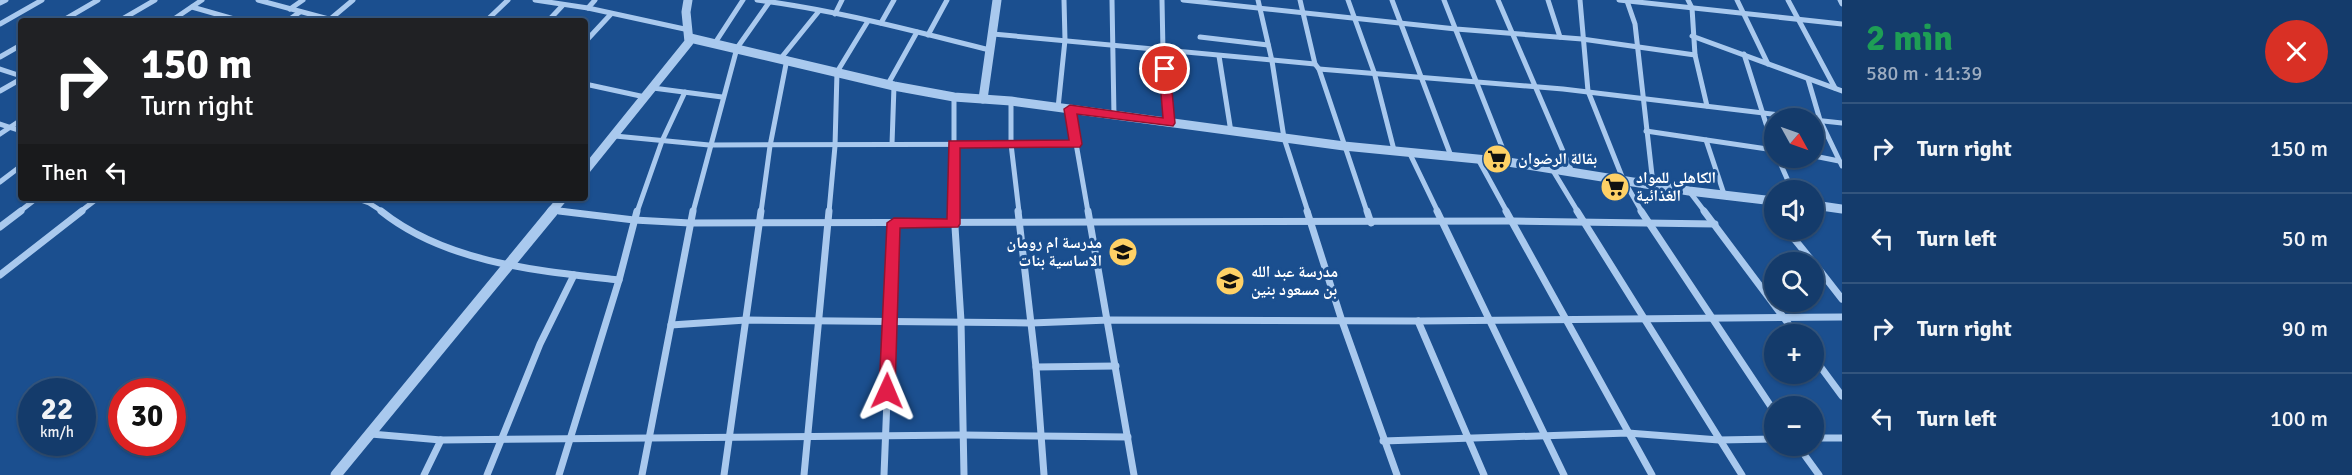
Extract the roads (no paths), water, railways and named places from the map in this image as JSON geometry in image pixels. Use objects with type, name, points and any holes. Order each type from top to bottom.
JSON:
[{"type":"street","points":[[0,3],[6,0]]},
{"type":"street","points":[[0,24],[42,0]]},
{"type":"street","points":[[123,18],[155,0]]},
{"type":"street","points":[[176,18],[202,0]]},
{"type":"street","points":[[258,0],[323,18]]},
{"type":"street","points":[[290,9],[303,0]]},
{"type":"street","points":[[333,18],[353,0]]},
{"type":"street","points":[[489,18],[508,0]]},
{"type":"street","points":[[536,0],[610,14],[690,34],[715,43],[891,85],[954,97],[1011,101],[1344,146],[1477,158],[1763,199]]},
{"type":"street","points":[[588,9],[595,0]]},
{"type":"street","points":[[588,168],[646,98],[690,34],[684,10],[688,0]]},
{"type":"street","points":[[715,43],[743,0]]},
{"type":"street","points":[[757,0],[791,2],[819,11],[881,23],[990,50]]},
{"type":"street","points":[[835,14],[842,0]]},
{"type":"street","points":[[881,23],[894,0]]},
{"type":"street","points":[[928,35],[947,0]]},
{"type":"street","points":[[983,99],[997,0]]},
{"type":"street","points":[[1058,108],[1065,40],[1064,0]]},
{"type":"street","points":[[1112,0],[1114,116]]},
{"type":"street","points":[[1162,0],[1163,51],[1169,123]]},
{"type":"street","points":[[1183,0],[1456,29],[1582,39],[1695,55]]},
{"type":"street","points":[[1258,0],[1272,61],[1284,138],[1341,321],[1397,475]]},
{"type":"street","points":[[1300,0],[1317,67],[1371,223]]},
{"type":"street","points":[[1348,0],[1374,72],[1394,150]]},
{"type":"street","points":[[1392,0],[1451,156]]},
{"type":"street","points":[[1444,0],[1508,162]]},
{"type":"street","points":[[1498,0],[1533,86],[1572,172]]},
{"type":"street","points":[[1548,0],[1560,37]]},
{"type":"street","points":[[1580,0],[1588,91],[1623,179],[1648,222],[1764,396]]},
{"type":"street","points":[[1619,0],[1842,24]]},
{"type":"street","points":[[1688,0],[1692,8],[1695,55],[1707,106]]},
{"type":"street","points":[[1737,0],[1768,63]]},
{"type":"street","points":[[1788,0],[1834,88]]},
{"type":"street","points":[[67,18],[94,1]]},
{"type":"street","points":[[642,475],[690,224],[709,144],[737,48],[770,1]]},
{"type":"street","points":[[1627,1],[1635,24],[1653,184]]},
{"type":"street","points":[[551,18],[563,5]]},
{"type":"street","points":[[192,7],[230,18]]},
{"type":"street","points":[[724,475],[784,58],[819,11]]},
{"type":"street","points":[[291,18],[300,12]]},
{"type":"street","points":[[588,39],[610,14]]},
{"type":"street","points":[[804,475],[828,222],[837,72],[868,21]]},
{"type":"street","points":[[892,144],[891,85],[916,32]]},
{"type":"street","points":[[993,34],[1317,67],[1588,91],[1762,112]]},
{"type":"street","points":[[1692,36],[1842,91]]},
{"type":"street","points":[[1200,37],[1268,45]]},
{"type":"street","points":[[0,57],[18,47]]},
{"type":"street","points":[[1744,54],[1764,118]]},
{"type":"street","points":[[1219,56],[1231,132]]},
{"type":"street","points":[[0,69],[18,76]]},
{"type":"street","points":[[0,92],[18,79]]},
{"type":"street","points":[[1808,79],[1814,108]]},
{"type":"street","points":[[588,85],[646,98]]},
{"type":"street","points":[[653,88],[722,97]]},
{"type":"street","points":[[559,475],[619,280],[634,220],[662,141],[684,92]]},
{"type":"street","points":[[954,97],[954,224],[961,321],[964,475]]},
{"type":"street","points":[[1011,101],[1011,144],[1036,367],[1044,475]]},
{"type":"street","points":[[1070,109],[1134,475]]},
{"type":"street","points":[[1824,121],[1842,123]]},
{"type":"street","points":[[0,134],[18,122]]},
{"type":"street","points":[[0,124],[18,130]]},
{"type":"street","points":[[1646,131],[1764,148]]},
{"type":"street","points":[[1824,132],[1840,160]]},
{"type":"street","points":[[615,136],[662,141],[770,146],[1076,144]]},
{"type":"street","points":[[1706,140],[1724,194]]},
{"type":"street","points":[[1409,152],[1440,221],[1564,475]]},
{"type":"street","points":[[1477,158],[1652,475]]},
{"type":"street","points":[[1824,158],[1840,160]]},
{"type":"street","points":[[0,182],[18,168]]},
{"type":"street","points":[[1552,169],[1643,319],[1742,475]]},
{"type":"street","points":[[1689,190],[1788,324]]},
{"type":"street","points":[[0,226],[33,201]]},
{"type":"street","points":[[0,275],[94,201]]},
{"type":"street","points":[[362,201],[381,210],[404,229],[445,246],[507,265],[619,280]]},
{"type":"street","points":[[336,475],[560,201]]},
{"type":"street","points":[[1824,207],[1841,210]]},
{"type":"street","points":[[553,210],[690,224],[1440,221],[1715,224]]},
{"type":"street","points":[[884,475],[894,223]]},
{"type":"street","points":[[1795,240],[1804,252]]},
{"type":"street","points":[[487,475],[540,344],[574,275]]},
{"type":"street","points":[[1824,277],[1842,299]]},
{"type":"street","points":[[671,325],[746,320],[1031,323],[1108,320],[1418,321],[1842,317]]},
{"type":"street","points":[[1418,321],[1484,475]]},
{"type":"street","points":[[1036,367],[1116,366]]},
{"type":"street","points":[[1824,372],[1842,396]]},
{"type":"street","points":[[1383,441],[1628,433],[1719,440],[1764,439]]},
{"type":"street","points":[[370,434],[441,440],[886,438],[964,435],[1128,437]]},
{"type":"street","points":[[1824,438],[1842,438]]},
{"type":"street","points":[[424,475],[441,440]]},
{"type":"street","points":[[1805,456],[1819,475]]},
{"type":"place","name":"بقالة الرضوان","points":[[1497,159]]},
{"type":"place","name":"الكاهلي للمواد الغذائية","points":[[1615,187]]},
{"type":"place","name":"مدرسة ام رومان الاساسية بنات","points":[[1123,252]]},
{"type":"place","name":"مدرسة عبد الله بن مسعود بنين","points":[[1230,281]]}]
